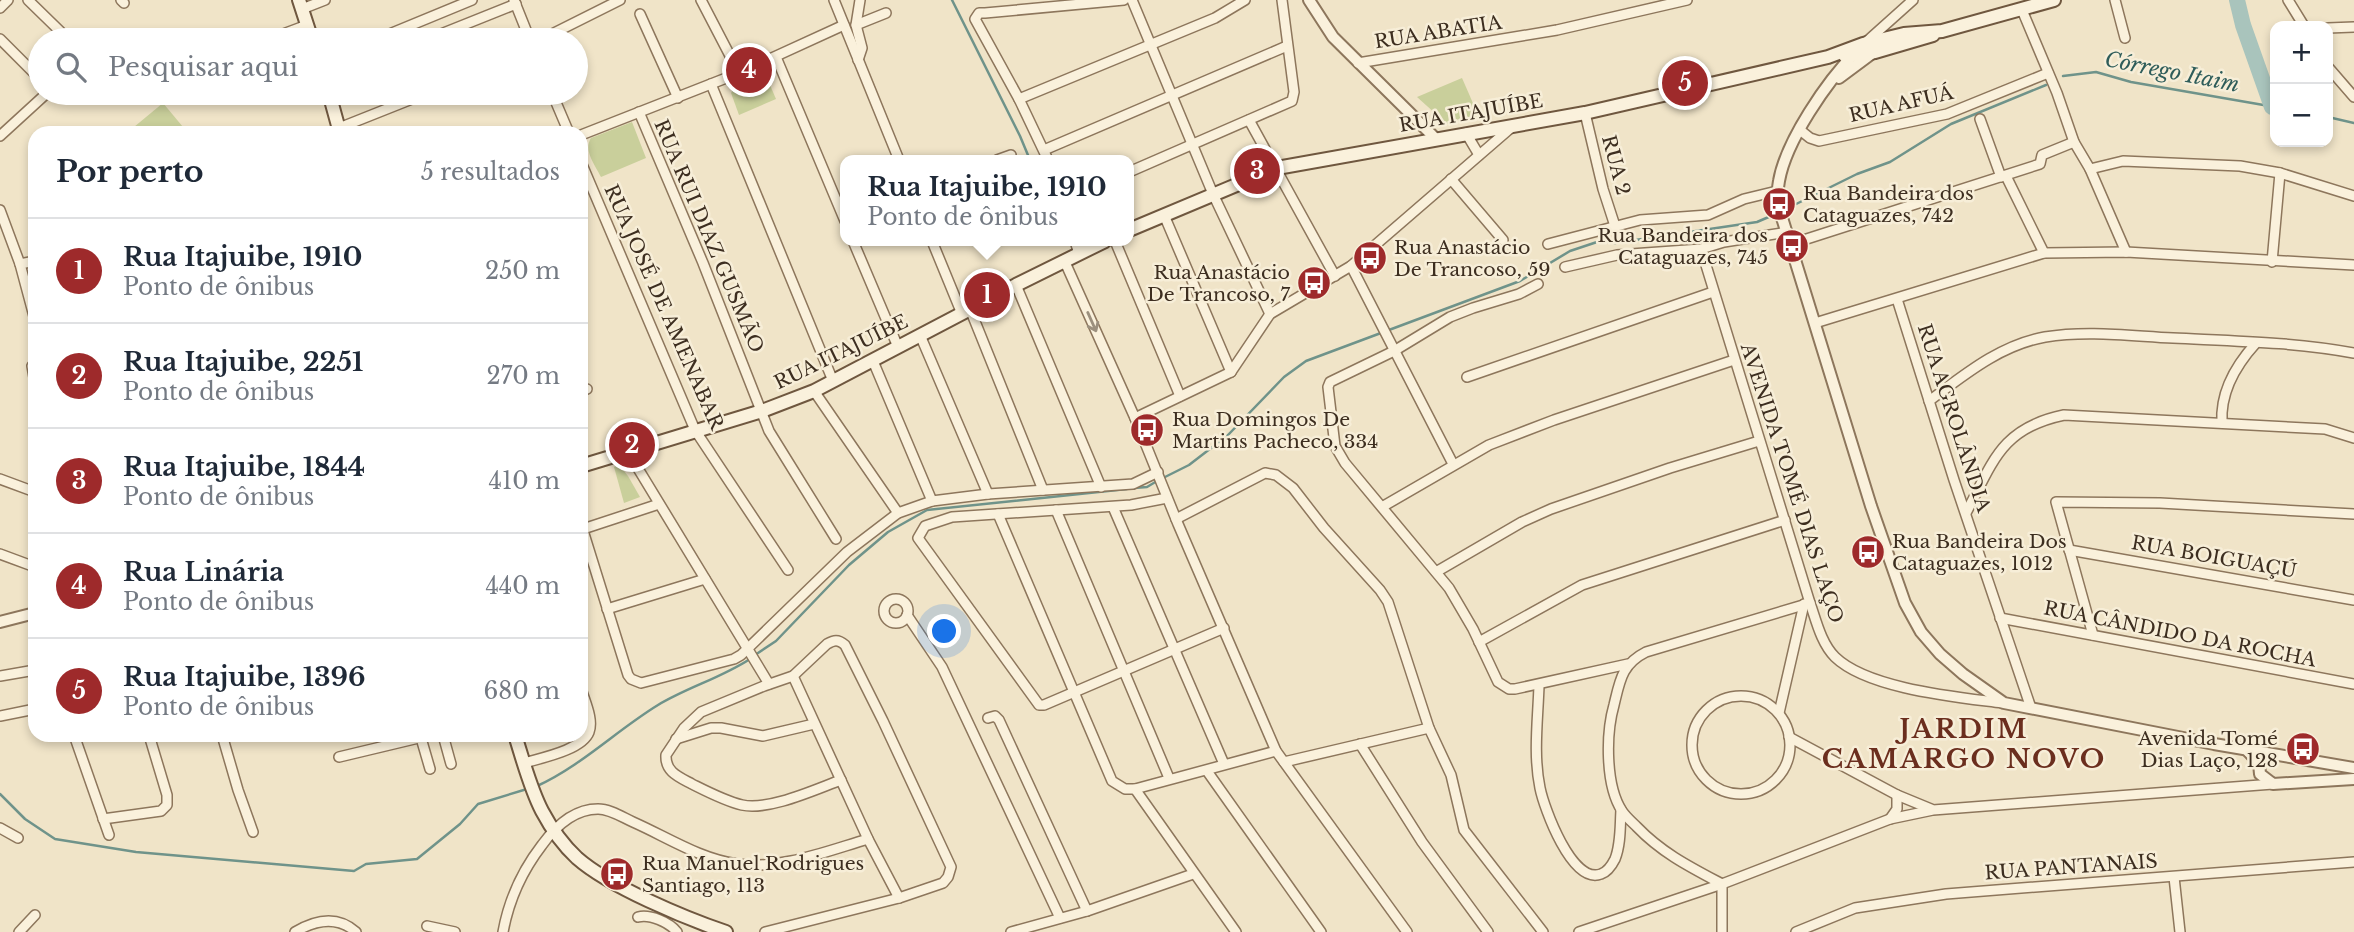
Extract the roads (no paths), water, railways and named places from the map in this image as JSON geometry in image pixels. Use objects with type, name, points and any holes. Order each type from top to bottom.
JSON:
[{"type":"main road","name":"RUA ITAJUÍBE","points":[[1134,228],[1277,168],[1585,113],[1828,57],[1863,44],[1918,32],[1942,30],[2054,0]]},
{"type":"main road","points":[[300,5],[308,28]]},
{"type":"main road","name":"RUA ITAJUÍBE","points":[[1828,57],[1875,52],[1925,39],[1942,30]]},
{"type":"main road","points":[[332,105],[338,126]]},
{"type":"main road","name":"RUA ITAJUÍBE","points":[[588,464],[762,411],[814,391],[1095,246]]},
{"type":"main road","points":[[517,742],[541,809],[553,829],[578,858],[597,872],[700,928],[726,932]]},
{"type":"street","points":[[0,8],[8,0]]},
{"type":"street","points":[[28,0],[57,28]]},
{"type":"street","points":[[300,5],[325,0]]},
{"type":"street","points":[[404,28],[472,0]]},
{"type":"street","points":[[564,28],[620,0]]},
{"type":"street","points":[[701,0],[739,73]]},
{"type":"street","points":[[834,0],[897,155]]},
{"type":"street","points":[[858,60],[862,48],[856,25],[860,0]]},
{"type":"street","points":[[1046,155],[1019,99],[975,21],[979,13],[1036,3],[1124,0]]},
{"type":"street","points":[[1132,0],[1213,194],[1270,314]]},
{"type":"street","points":[[1019,99],[1152,46],[1215,18],[1245,0]]},
{"type":"street","points":[[1134,170],[1292,101],[1294,95],[1282,0]]},
{"type":"street","points":[[1309,0],[1333,37],[1436,139]]},
{"type":"street","name":"RUA ABATIA","points":[[1358,62],[1557,30],[1687,0]]},
{"type":"street","points":[[2115,0],[2125,38]]},
{"type":"street","points":[[2288,0],[2301,21]]},
{"type":"street","points":[[454,28],[515,2],[525,28]]},
{"type":"street","points":[[1831,83],[1875,52],[1910,4]]},
{"type":"street","points":[[1910,4],[1863,44],[1812,108],[1784,164],[1777,191],[1779,208],[1871,506],[1905,603],[1921,632],[1940,654],[1962,674],[2004,703]]},
{"type":"street","points":[[2022,10],[2057,93],[2074,142],[2090,169],[2126,252]]},
{"type":"street","points":[[856,25],[886,13]]},
{"type":"street","points":[[640,14],[678,97]]},
{"type":"street","points":[[299,28],[307,25]]},
{"type":"street","points":[[588,132],[739,73],[844,25]]},
{"type":"street","points":[[2333,28],[2354,27]]},
{"type":"street","points":[[0,39],[28,67]]},
{"type":"street","points":[[1044,150],[1287,46]]},
{"type":"street","points":[[776,57],[840,209]]},
{"type":"street","points":[[2333,73],[2354,97]]},
{"type":"street","name":"RUA AFUÁ","points":[[1800,130],[1819,141],[1927,120],[2049,74]]},
{"type":"street","points":[[710,84],[833,381]]},
{"type":"street","points":[[0,136],[34,105]]},
{"type":"street","points":[[350,126],[399,105]]},
{"type":"street","points":[[557,105],[566,126]]},
{"type":"street","name":"RUA RUI DIAZ GUSMÃO","points":[[639,112],[769,431],[836,539]]},
{"type":"street","name":"RUA 2","points":[[1585,113],[1603,189],[1615,226]]},
{"type":"street","points":[[1250,120],[1335,276]]},
{"type":"street","points":[[1980,120],[2004,177],[2043,253]]},
{"type":"street","points":[[1135,418],[1231,372],[1270,314],[1351,266],[1514,126]]},
{"type":"street","points":[[1466,133],[1479,155]]},
{"type":"street","points":[[1791,244],[2004,177],[2040,164],[2042,155],[2074,142]]},
{"type":"street","points":[[2090,169],[2107,163],[2139,161],[2240,166],[2280,173],[2354,196]]},
{"type":"street","points":[[2272,262],[2280,173]]},
{"type":"street","name":"RUA JOSÉ DE AMENABAR","points":[[588,178],[695,430],[788,570]]},
{"type":"street","points":[[1451,179],[1503,240]]},
{"type":"street","points":[[1548,244],[1640,220],[1708,215],[1733,203],[1777,191]]},
{"type":"street","points":[[0,211],[28,294]]},
{"type":"street","points":[[1164,215],[1231,372]]},
{"type":"street","points":[[1565,267],[1617,255],[1700,249],[1786,227]]},
{"type":"street","points":[[855,246],[898,347]]},
{"type":"street","points":[[934,246],[1043,490]]},
{"type":"street","points":[[1076,246],[1079,254]]},
{"type":"street","points":[[1117,246],[1180,396]]},
{"type":"street","name":"AVENIDA TOMÉ DIAS LAÇO","points":[[1700,249],[1785,520],[1807,603],[1835,657],[1850,667],[1887,683],[1913,690],[2004,703],[2354,768]]},
{"type":"street","points":[[1815,323],[2043,253],[2126,252],[2354,265]]},
{"type":"street","points":[[1064,260],[1135,418],[1276,751],[1407,932]]},
{"type":"street","points":[[20,264],[28,262]]},
{"type":"street","points":[[1351,266],[1452,464]]},
{"type":"street","points":[[1538,284],[1519,294],[1461,312],[1335,379],[1328,387],[1336,452],[1436,572],[1463,610],[1502,685],[1515,689],[1628,664],[1646,652],[1807,603]]},
{"type":"street","points":[[1016,285],[1101,486]]},
{"type":"street","points":[[1467,377],[1713,292]]},
{"type":"street","name":"RUA AGROLÂNDIA","points":[[1897,299],[2031,708]]},
{"type":"street","points":[[1929,401],[1986,359],[2043,337],[2106,334],[2298,345],[2354,353]]},
{"type":"street","points":[[920,335],[988,494]]},
{"type":"street","points":[[2222,423],[2223,400],[2229,384],[2244,356],[2256,343]]},
{"type":"street","points":[[1382,507],[1452,464],[1489,445],[1554,420],[1734,360]]},
{"type":"street","points":[[873,361],[932,501]]},
{"type":"street","points":[[814,391],[898,513]]},
{"type":"street","points":[[1966,513],[1992,463],[2005,445],[2015,434],[2048,418],[2064,415],[2325,429],[2354,438]]},
{"type":"street","points":[[1436,572],[1522,522],[1551,509],[1759,441]]},
{"type":"street","points":[[628,452],[769,684]]},
{"type":"street","points":[[1176,519],[1265,473],[1284,480],[1380,590],[1388,603],[1429,729],[1448,765],[1467,836],[1543,932]]},
{"type":"street","points":[[588,546],[628,675],[635,681],[648,682],[734,659],[750,651],[846,552],[898,513],[932,501],[1138,483],[1159,474]]},
{"type":"street","points":[[0,479],[28,489]]},
{"type":"street","points":[[1167,497],[1150,503],[1113,507],[952,517],[925,526],[920,530],[918,538],[1035,702],[1044,705],[1224,628]]},
{"type":"street","points":[[2093,635],[2056,502],[2186,504],[2354,514]]},
{"type":"street","points":[[588,524],[659,504]]},
{"type":"street","points":[[1113,507],[1224,764]]},
{"type":"street","points":[[1056,510],[1169,778]]},
{"type":"street","points":[[998,514],[1112,781],[1125,789],[1135,789],[1276,751]]},
{"type":"street","points":[[1479,642],[1583,585],[1785,520]]},
{"type":"street","name":"RUA BOIGUAÇÚ","points":[[2069,550],[2354,600]]},
{"type":"street","points":[[0,554],[28,564]]},
{"type":"street","points":[[607,609],[705,579]]},
{"type":"street","points":[[1779,713],[1807,603]]},
{"type":"street","points":[[0,622],[28,615]]},
{"type":"street","points":[[907,615],[942,667],[1060,918]]},
{"type":"street","name":"RUA CÂNDIDO DA ROCHA","points":[[2000,618],[2354,684]]},
{"type":"street","points":[[765,932],[900,898],[943,883],[951,867],[845,645],[837,640],[827,643],[793,676],[701,712],[684,728],[670,748],[666,762],[668,769],[676,776],[743,806],[757,806],[787,799],[841,779]]},
{"type":"street","points":[[1628,664],[1610,718],[1608,754],[1613,787],[1622,810],[1665,852],[1722,884]]},
{"type":"street","points":[[0,676],[28,671]]},
{"type":"street","points":[[793,676],[868,839],[900,898]]},
{"type":"street","points":[[1539,685],[1536,761],[1540,787],[1564,848],[1585,873],[1602,874],[1609,869],[1615,858],[1622,810]]},
{"type":"street","points":[[1731,696],[1748,696],[1764,701],[1779,713],[1789,737],[1789,753],[1784,769],[1774,782],[1760,791],[1737,794],[1714,787],[1702,776],[1694,762],[1691,746],[1694,729],[1702,714],[1715,703],[1731,696]]},
{"type":"street","points":[[0,716],[28,710]]},
{"type":"street","points":[[588,713],[588,733]]},
{"type":"street","points":[[988,718],[995,716],[999,720],[1087,911]]},
{"type":"street","points":[[676,739],[712,728],[763,736],[814,724]]},
{"type":"street","points":[[1284,762],[1429,729]]},
{"type":"street","points":[[1789,737],[1897,795],[1933,810]]},
{"type":"street","points":[[76,742],[109,835]]},
{"type":"street","points":[[103,819],[161,811],[168,802],[151,742]]},
{"type":"street","points":[[224,742],[253,832]]},
{"type":"street","points":[[339,757],[401,742]]},
{"type":"street","points":[[427,742],[430,769]]},
{"type":"street","points":[[445,742],[451,764]]},
{"type":"street","points":[[526,767],[579,742]]},
{"type":"street","points":[[1360,744],[1422,842],[1488,932]]},
{"type":"street","points":[[2245,748],[2273,784]]},
{"type":"street","points":[[2247,785],[2276,753]]},
{"type":"street","points":[[2308,758],[2313,770],[2308,782]]},
{"type":"street","points":[[1207,771],[1321,932]]},
{"type":"street","points":[[1579,932],[1722,884],[1890,819],[1933,810],[2354,779]]},
{"type":"street","points":[[1135,789],[1236,932]]},
{"type":"street","points":[[1890,819],[1897,809],[1897,795]]},
{"type":"street","points":[[503,932],[509,903],[518,882],[553,829],[562,821],[599,809],[610,811],[709,857],[740,865],[789,860],[868,839]]},
{"type":"street","points":[[0,828],[18,838]]},
{"type":"street","name":"RUA PANTANAIS","points":[[1796,932],[1855,908],[1904,899],[2354,862]]},
{"type":"street","points":[[1011,932],[1087,911],[1194,874]]},
{"type":"street","points":[[2174,877],[2180,932]]},
{"type":"street","points":[[1722,884],[1722,932]]},
{"type":"street","points":[[19,932],[34,915]]},
{"type":"street","points":[[638,917],[649,916],[673,927],[677,932]]},
{"type":"street","points":[[295,932],[327,920],[347,924],[356,932]]},
{"type":"street","points":[[428,926],[455,932]]},
{"type":"waterway","points":[[952,0],[1028,155]]},
{"type":"waterway","points":[[2237,0],[2270,101]]},
{"type":"waterway","name":"Córrego Itaim","points":[[2063,76],[2096,72],[2131,82],[2270,106]]},
{"type":"waterway","points":[[1784,210],[1857,174],[1890,162],[1951,124],[2046,85]]},
{"type":"waterway","name":"Córrego Itaim","points":[[2333,118],[2354,123]]},
{"type":"waterway","points":[[1163,478],[1189,465],[1228,435],[1284,377],[1306,361],[1520,281],[1570,251],[1600,241],[1615,243],[1757,222],[1778,213]]},
{"type":"waterway","points":[[1134,488],[1147,487],[1157,481]]},
{"type":"waterway","points":[[755,655],[776,641],[849,565],[888,532],[927,510],[1127,489]]},
{"type":"waterway","points":[[537,786],[584,758],[658,705],[750,659]]},
{"type":"waterway","points":[[0,794],[25,819],[55,839],[136,852],[354,871],[366,864],[417,859],[460,824],[478,804],[527,789]]},
{"type":"place","name":"Rua Linária","points":[[749,70]]},
{"type":"place","name":"Rua Itajuibe, 1396","points":[[1685,83]]},
{"type":"place","name":"Rua Itajuibe, 1844","points":[[1257,171]]},
{"type":"place","name":"Rua Bandeira dos Cataguazes, 742","points":[[1779,204]]},
{"type":"place","name":"Rua Bandeira dos Cataguazes, 745","points":[[1792,246]]},
{"type":"place","name":"Rua Anastácio De Trancoso, 59","points":[[1370,258]]},
{"type":"place","name":"Rua Anastácio De Trancoso, 7","points":[[1314,283]]},
{"type":"place","name":"Rua Itajuibe, 1910","points":[[987,295]]},
{"type":"place","name":"Rua Domingos De Martins Pacheco, 334","points":[[1147,430]]},
{"type":"place","name":"Rua Itajuibe, 2251","points":[[632,445]]},
{"type":"place","name":"Rua Bandeira Dos Cataguazes, 1012","points":[[1868,552]]},
{"type":"place","name":"Avenida Tomé Dias Laço, 128","points":[[2303,749]]},
{"type":"place","name":"Rua Manuel Rodrigues Santiago, 113","points":[[617,874]]},
{"type":"district","name":"JARDIM CAMARGO NOVO","points":[[1964,744]]}]
